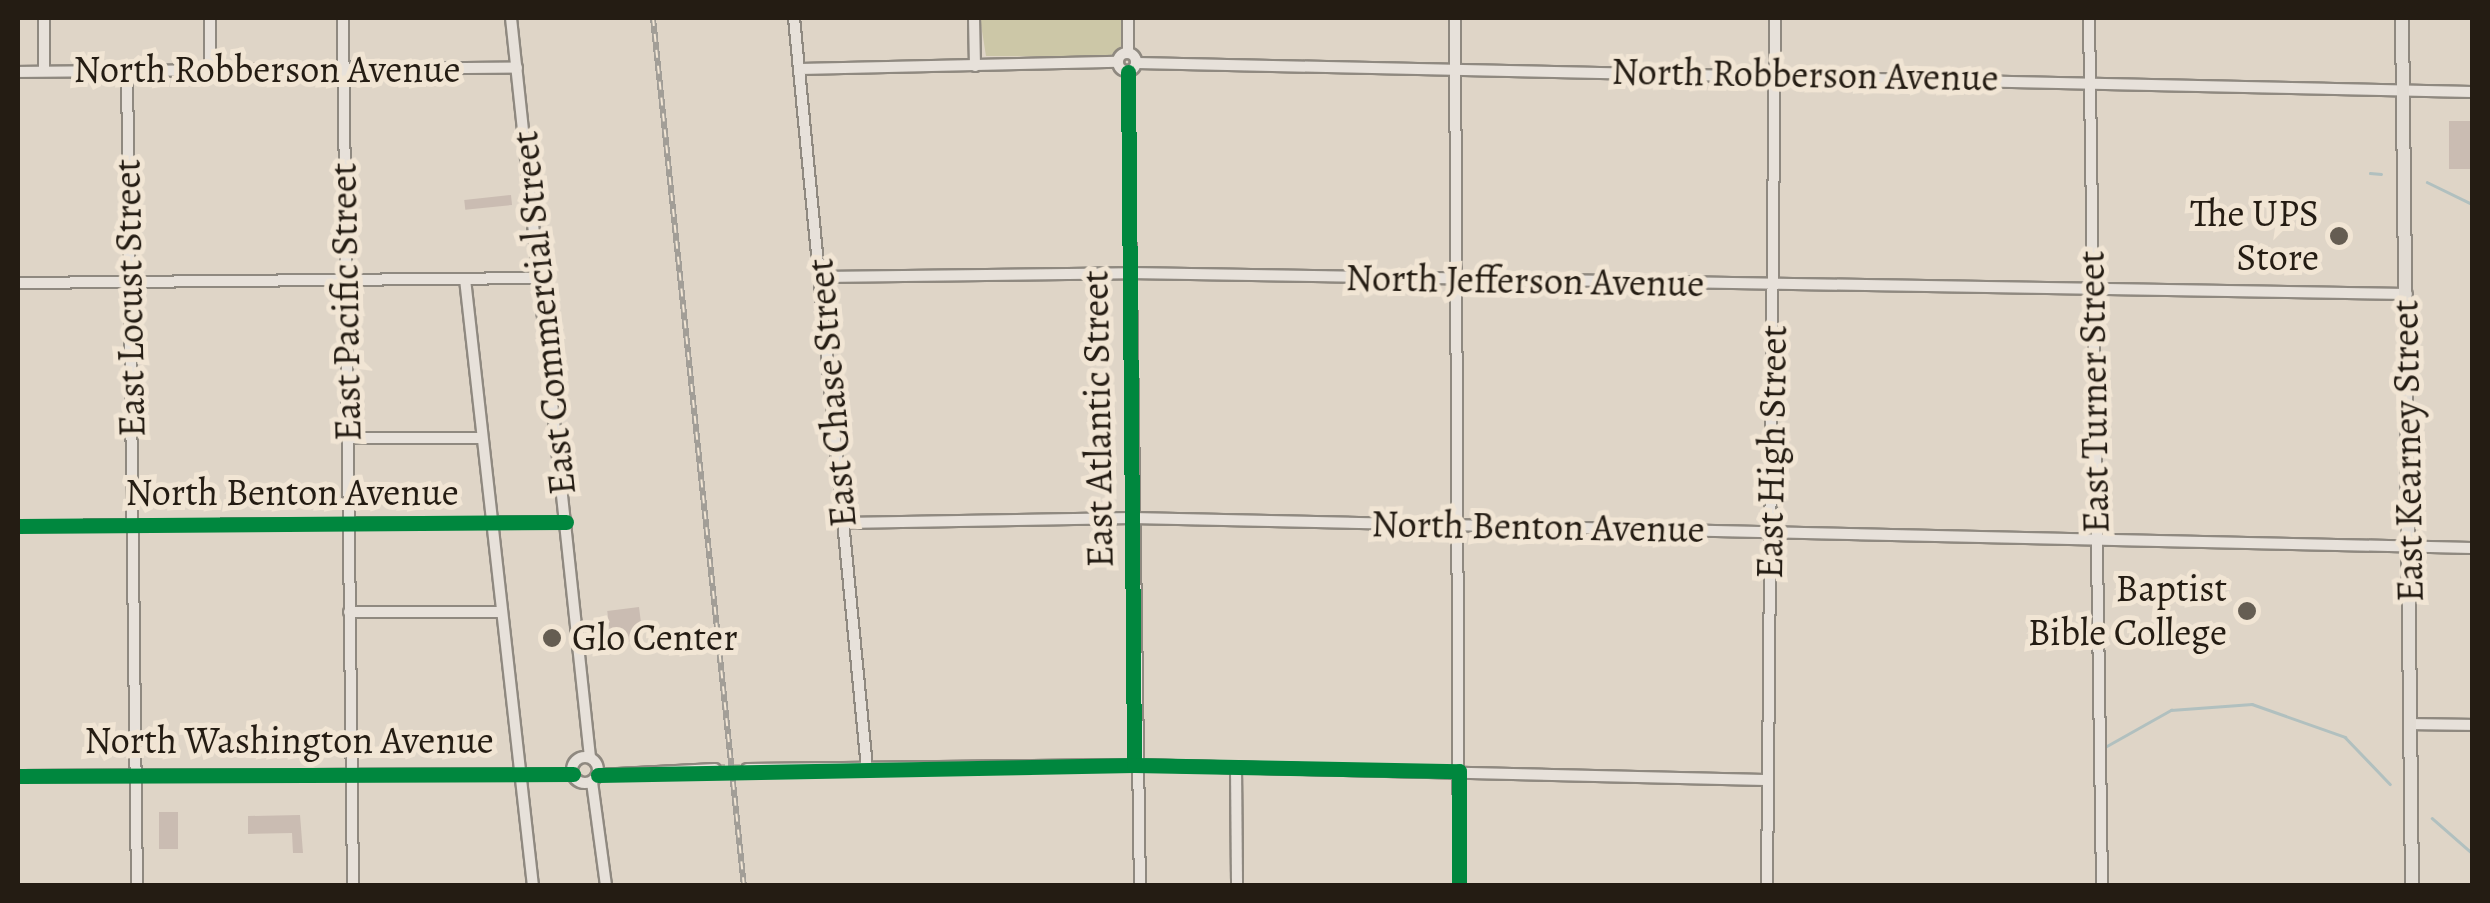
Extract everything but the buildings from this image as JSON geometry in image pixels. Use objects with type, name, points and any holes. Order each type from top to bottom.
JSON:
[{"type":"main road","name":"East Kearney Street","points":[[2402,18],[2412,886]]},
{"type":"street","points":[[44,18],[44,71]]},
{"type":"street","points":[[210,18],[210,69]]},
{"type":"street","name":"East Pacific Street","points":[[342,18],[353,886]]},
{"type":"street","name":"East Commercial Street","points":[[511,18],[542,278],[585,769],[606,886]]},
{"type":"street","name":"East Chase Street","points":[[794,18],[867,768]]},
{"type":"street","points":[[974,18],[975,66]]},
{"type":"street","points":[[1128,18],[1132,67]]},
{"type":"street","points":[[1454,18],[1459,886]]},
{"type":"street","name":"East High Street","points":[[1767,886],[1765,780],[1776,286],[1775,18]]},
{"type":"street","name":"East Turner Street","points":[[2089,18],[2102,886]]},
{"type":"street","points":[[1118,62],[1128,53]]},
{"type":"street","points":[[800,69],[1118,62],[1132,67]]},
{"type":"street","name":"North Robberson Avenue","points":[[1132,67],[1455,68],[2472,92]]},
{"type":"street","name":"East Atlantic Street","points":[[1132,67],[1129,272],[1134,766],[1140,886]]},
{"type":"street","name":"North Robberson Avenue","points":[[18,72],[517,68]]},
{"type":"street","name":"East Locust Street","points":[[127,70],[137,886]]},
{"type":"street","name":"North Jefferson Avenue","points":[[822,277],[1129,272],[2092,292],[2407,294]]},
{"type":"street","points":[[18,283],[542,278]]},
{"type":"street","points":[[465,279],[532,886]]},
{"type":"street","points":[[348,438],[482,438]]},
{"type":"street","name":"North Benton Avenue","points":[[844,523],[1132,518],[2472,548]]},
{"type":"street","name":"North Benton Avenue","points":[[18,526],[566,522]]},
{"type":"street","points":[[349,612],[500,612]]},
{"type":"street","points":[[2411,724],[2472,725]]},
{"type":"street","points":[[1236,767],[1237,886]]},
{"type":"street","points":[[748,769],[1236,767],[1765,780]]},
{"type":"street","name":"North Washington Avenue","points":[[18,776],[715,769]]},
{"type":"shaded area","points":[[980,18],[1121,18],[1122,45],[1109,57],[986,56]]},
{"type":"waterway","points":[[2370,173],[2381,174]]},
{"type":"waterway","points":[[2427,182],[2472,204]]},
{"type":"waterway","points":[[2105,747],[2171,710],[2252,704],[2345,737],[2390,784]]},
{"type":"waterway","points":[[2432,818],[2472,853]]},
{"type":"tunnel","points":[[715,769],[747,769]]},
{"type":"railway","points":[[653,18],[744,886]]},
{"type":"cycle path","points":[[1128,72],[1134,765]]},
{"type":"cycle path","points":[[18,526],[566,522]]},
{"type":"cycle path","points":[[598,775],[1134,765],[1459,771],[1459,886]]},
{"type":"cycle path","points":[[18,776],[573,774]]},
{"type":"place","name":"The UPS Store","points":[[2339,236]]},
{"type":"place","name":"Baptist Bible College","points":[[2247,611]]},
{"type":"place","name":"Glo Center","points":[[552,638]]}]
